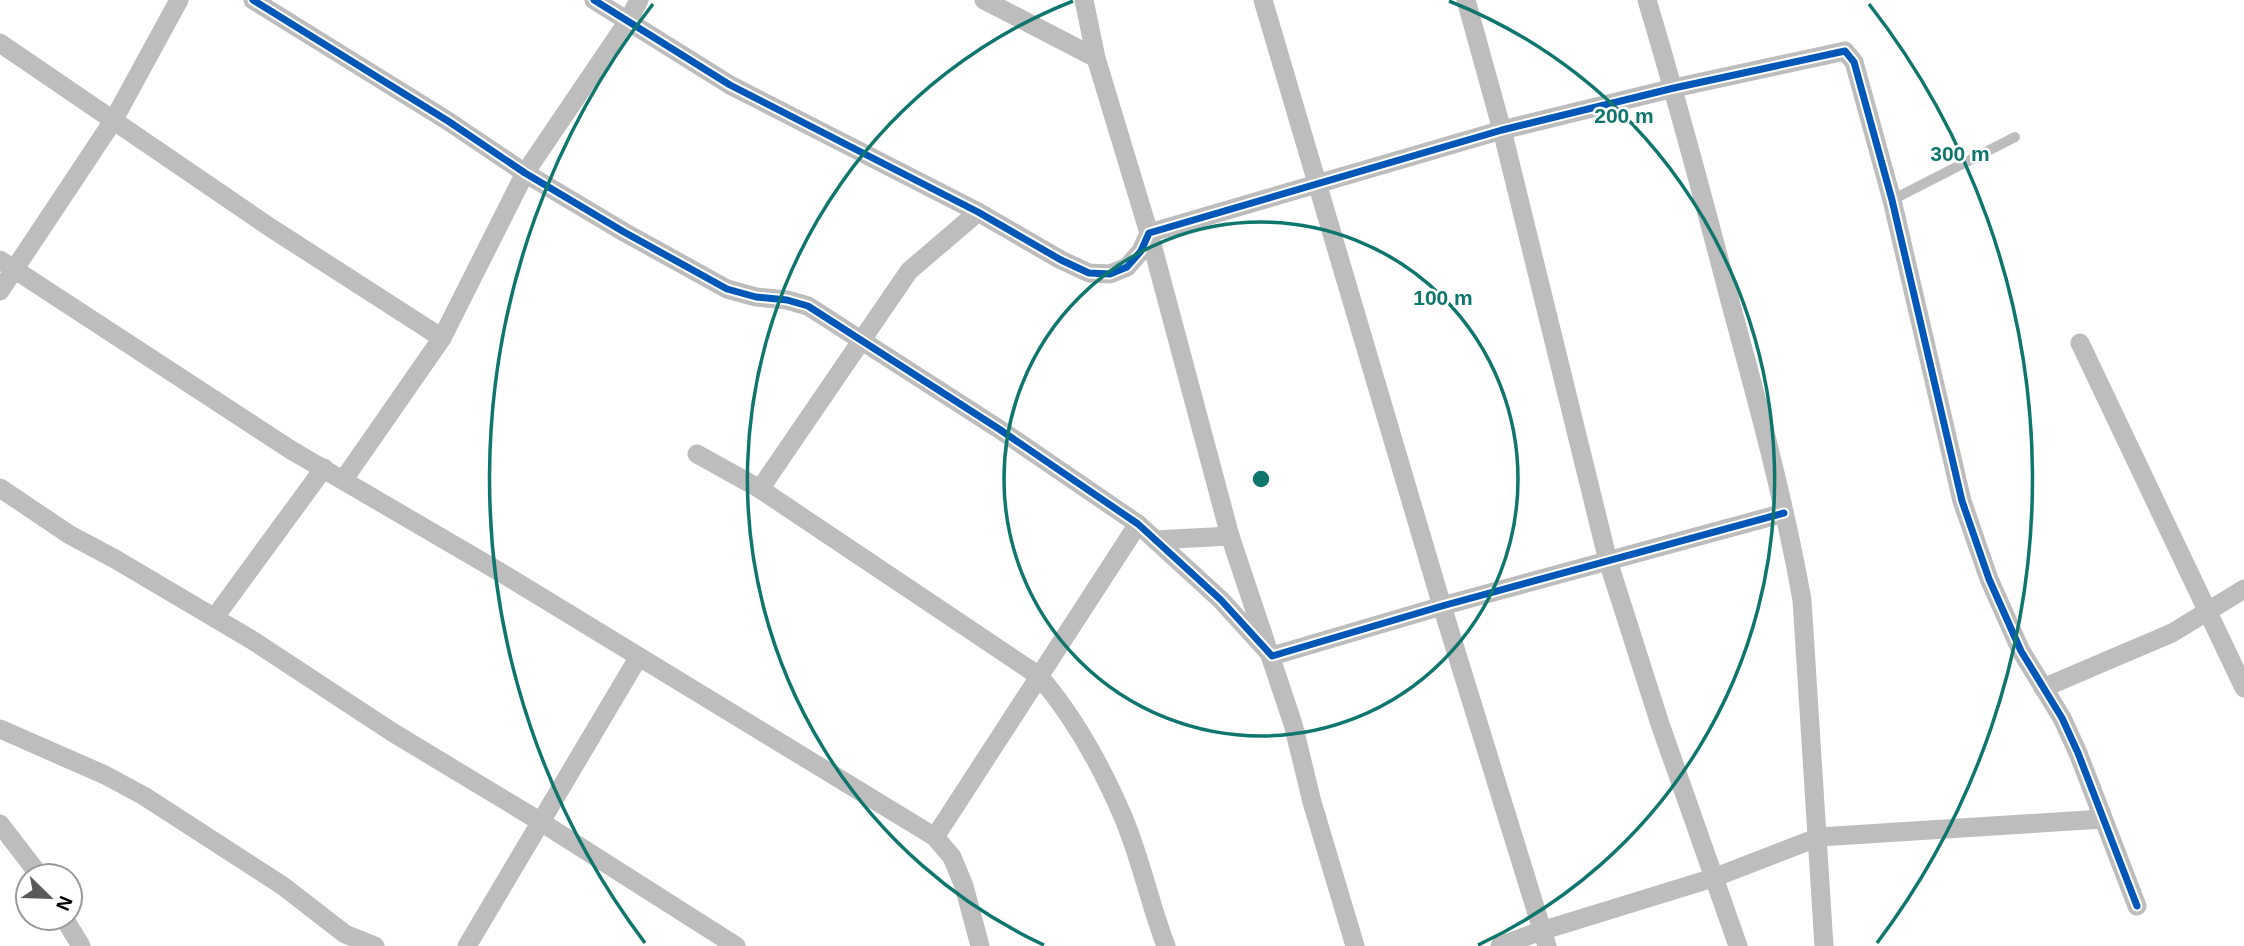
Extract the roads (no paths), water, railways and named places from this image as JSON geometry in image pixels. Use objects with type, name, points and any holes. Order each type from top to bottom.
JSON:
[{"type":"street","points":[[0,291],[7,265],[113,121],[179,0]]},
{"type":"street","points":[[253,0],[448,121],[525,173],[727,289],[808,306],[860,342],[999,429],[1138,524],[1221,600],[1272,656]]},
{"type":"street","points":[[594,0],[730,85],[978,212],[1061,260],[1089,273],[1111,274],[1128,267],[1141,251],[1149,233],[1502,130],[1674,88],[1844,51],[1854,62],[1892,200],[1962,501],[1989,579],[2021,651],[2062,718],[2078,753],[2137,905]]},
{"type":"street","points":[[344,479],[442,338],[525,173],[628,21],[639,0]]},
{"type":"street","points":[[984,0],[1096,58]]},
{"type":"street","points":[[1084,0],[1096,58],[1149,233],[1230,536],[1272,656],[1355,946]]},
{"type":"street","points":[[1263,0],[1442,606],[1544,938]]},
{"type":"street","points":[[1466,0],[1502,130],[1608,561],[1656,712],[1738,946]]},
{"type":"street","points":[[1647,0],[1674,88],[1784,513],[1802,600],[1824,946]]},
{"type":"street","points":[[0,43],[271,228],[442,338]]},
{"type":"street","points":[[760,489],[909,271],[978,212]]},
{"type":"street","points":[[7,265],[291,450],[344,479],[935,837],[952,858],[964,886],[980,946]]},
{"type":"street","points":[[2080,343],[2244,688]]},
{"type":"street","points":[[697,454],[760,489],[1040,676],[1090,747],[1124,820],[1166,946]]},
{"type":"street","points":[[215,617],[324,468]]},
{"type":"street","points":[[0,488],[71,535],[215,617],[392,732],[541,822],[736,946]]},
{"type":"street","points":[[1272,656],[1442,606],[1784,513]]},
{"type":"street","points":[[935,837],[1138,524]]},
{"type":"street","points":[[1155,540],[1230,536]]},
{"type":"street","points":[[2043,688],[2172,633],[2244,589]]},
{"type":"street","points":[[467,946],[638,658]]},
{"type":"street","points":[[0,729],[104,775],[144,796],[283,886],[345,934],[375,946]]},
{"type":"street","points":[[1500,946],[1544,938],[1819,837],[2103,818]]},
{"type":"street","points":[[0,824],[29,862]]},
{"type":"lane","points":[[1892,200],[2015,136]]}]
